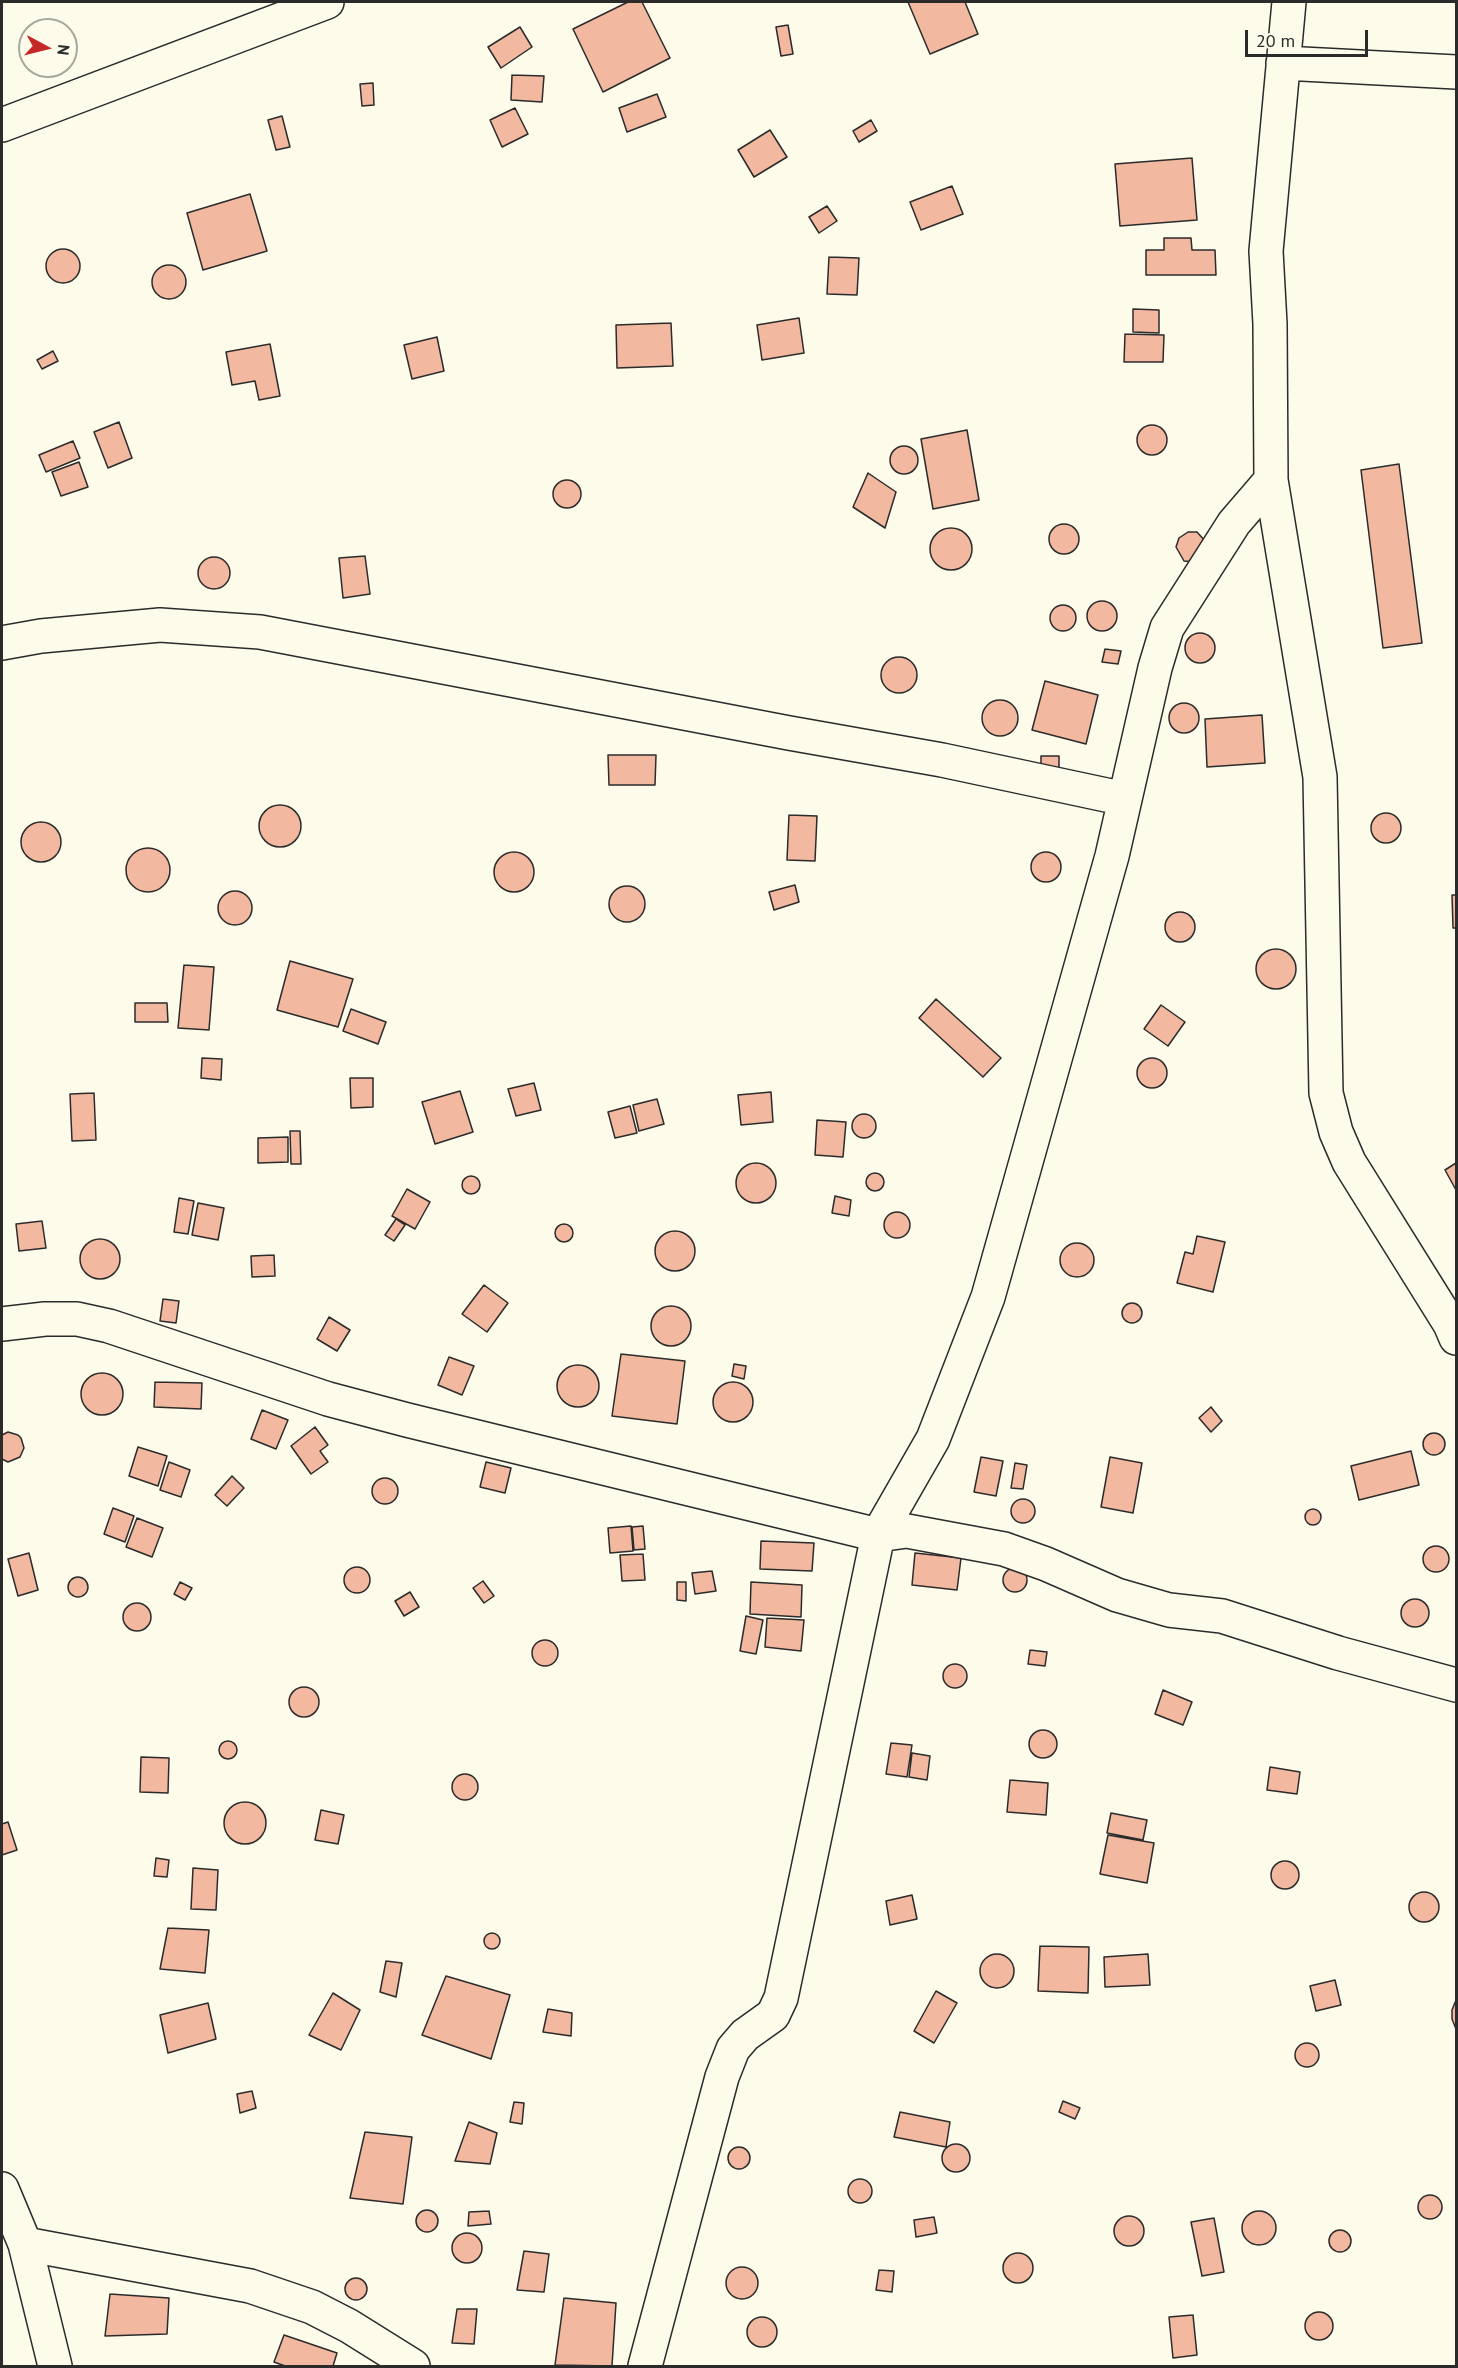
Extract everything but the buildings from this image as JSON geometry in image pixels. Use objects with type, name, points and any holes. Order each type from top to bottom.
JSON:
[{"type":"street","points":[[2,126],[327,2]]},
{"type":"street","points":[[1289,2],[1266,251],[1270,324],[1271,480],[1320,777],[1326,1093],[1336,1132],[1348,1162],[1450,1324],[1456,1338]]},
{"type":"street","points":[[1283,63],[1456,72]]},
{"type":"street","points":[[645,2367],[722,2077],[733,2049],[745,2035],[773,2015],[781,1998],[878,1535],[933,1439],[988,1297],[1112,856],[1155,668],[1167,628],[1234,523],[1271,480]]},
{"type":"street","points":[[2,643],[41,636],[160,625],[260,632],[942,760],[1125,799]]},
{"type":"street","points":[[2,1324],[45,1319],[77,1319],[109,1326],[328,1399],[878,1535],[907,1531],[1004,1550],[1046,1564],[1117,1595],[1169,1610],[1221,1617],[1338,1653],[1456,1685]]},
{"type":"street","points":[[2,2189],[25,2244],[55,2367]]},
{"type":"street","points":[[25,2244],[250,2286],[312,2307],[349,2326],[413,2367]]}]
